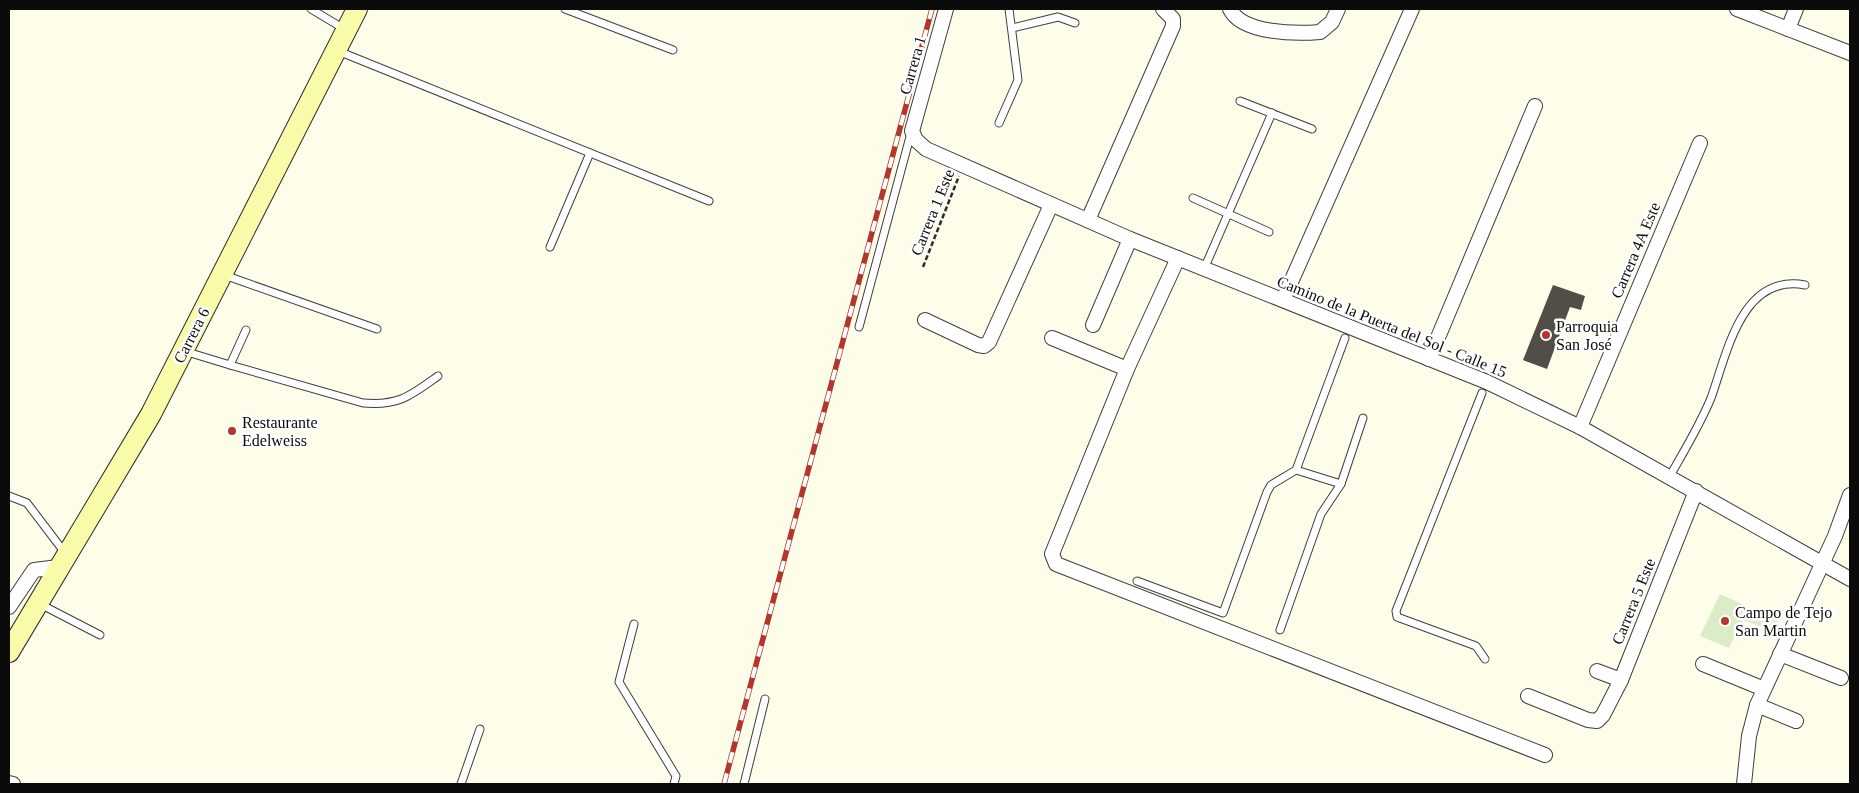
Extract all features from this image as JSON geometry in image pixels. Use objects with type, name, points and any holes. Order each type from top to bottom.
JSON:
[{"type":"main road","name":"Carrera 6","points":[[10,644],[38,603],[151,414],[357,9]]},
{"type":"street","name":"Carrera 1","points":[[912,131],[946,9]]},
{"type":"street","points":[[1088,220],[1173,26],[1173,19],[1163,9]]},
{"type":"street","points":[[1230,9],[1233,14],[1248,24],[1296,34],[1320,32],[1332,22],[1338,9]]},
{"type":"street","points":[[1283,300],[1412,9]]},
{"type":"street","points":[[1736,9],[1850,54]]},
{"type":"street","points":[[1788,29],[1796,9]]},
{"type":"street","points":[[1429,359],[1535,106]]},
{"type":"street","name":"Camino de la Puerta del Sol - Calle 15","points":[[912,131],[916,140],[926,149],[1051,205],[1204,270],[1283,300],[1347,333],[1429,359],[1485,388],[1580,426],[1822,564],[1850,578]]},
{"type":"street","name":"Carrera 4A Este","points":[[1580,426],[1700,143]]},
{"type":"street","points":[[925,320],[978,345],[984,346],[989,342],[1051,205]]},
{"type":"street","points":[[1093,325],[1130,239]]},
{"type":"street","points":[[1178,258],[1127,368],[1052,554],[1056,564],[1545,755]]},
{"type":"street","points":[[1052,338],[1127,368]]},
{"type":"street","name":"Carrera 5 Este","points":[[1528,696],[1588,720],[1597,720],[1603,715],[1621,680],[1696,491]]},
{"type":"street","points":[[1744,784],[1750,736],[1757,705],[1822,564],[1850,495]]},
{"type":"street","points":[[9,607],[34,570],[63,562]]},
{"type":"street","points":[[1780,654],[1841,678]]},
{"type":"street","points":[[1703,664],[1764,689]]},
{"type":"street","points":[[1597,671],[1621,680]]},
{"type":"street","points":[[1757,705],[1796,721]]},
{"type":"street","points":[[9,783],[13,784]]},
{"type":"lane","points":[[311,9],[346,30]]},
{"type":"lane","points":[[565,9],[673,50]]},
{"type":"lane","points":[[999,123],[1018,80],[1009,9]]},
{"type":"lane","points":[[1012,28],[1058,17],[1075,23]]},
{"type":"lane","points":[[336,50],[709,201]]},
{"type":"lane","points":[[1240,101],[1312,129]]},
{"type":"lane","points":[[1204,270],[1272,113]]},
{"type":"lane","points":[[859,327],[912,131]]},
{"type":"lane","points":[[550,247],[590,153]]},
{"type":"lane","points":[[1193,198],[1269,232]]},
{"type":"lane","points":[[222,274],[377,329]]},
{"type":"lane","points":[[1670,476],[1710,399],[1725,355],[1746,310],[1770,287],[1790,282],[1805,285]]},
{"type":"lane","points":[[230,365],[246,330]]},
{"type":"lane","points":[[1137,580],[1224,612],[1267,492],[1271,485],[1296,470],[1347,333]]},
{"type":"lane","points":[[184,350],[363,403],[384,405],[405,400],[438,376]]},
{"type":"lane","points":[[1485,388],[1396,611],[1397,616],[1476,646],[1485,659]]},
{"type":"lane","points":[[1280,630],[1321,514],[1341,484],[1363,418]]},
{"type":"lane","points":[[1296,470],[1341,484]]},
{"type":"lane","points":[[9,496],[27,503],[63,562]]},
{"type":"lane","points":[[38,603],[100,635]]},
{"type":"lane","points":[[634,624],[619,682],[676,776],[674,784]]},
{"type":"lane","points":[[744,784],[765,699]]},
{"type":"lane","points":[[461,784],[480,729]]},
{"type":"path","name":"Carrera 1 Este","points":[[923,267],[963,166]]},
{"type":"green space","name":"Campo de Tejo San Martin","points":[[1720,594],[1778,621],[1774,632],[1743,620],[1729,648],[1700,636]]},
{"type":"building","name":"Parroquia San José","points":[[1553,285],[1585,296],[1581,310],[1570,307],[1547,369],[1523,360]]},
{"type":"railway","points":[[724,784],[932,9]]},
{"type":"place","name":"Parroquia San José","points":[[1546,335]]},
{"type":"place","name":"Restaurante Edelweiss","points":[[232,431]]},
{"type":"place","name":"Campo de Tejo San Martin","points":[[1725,621]]}]
